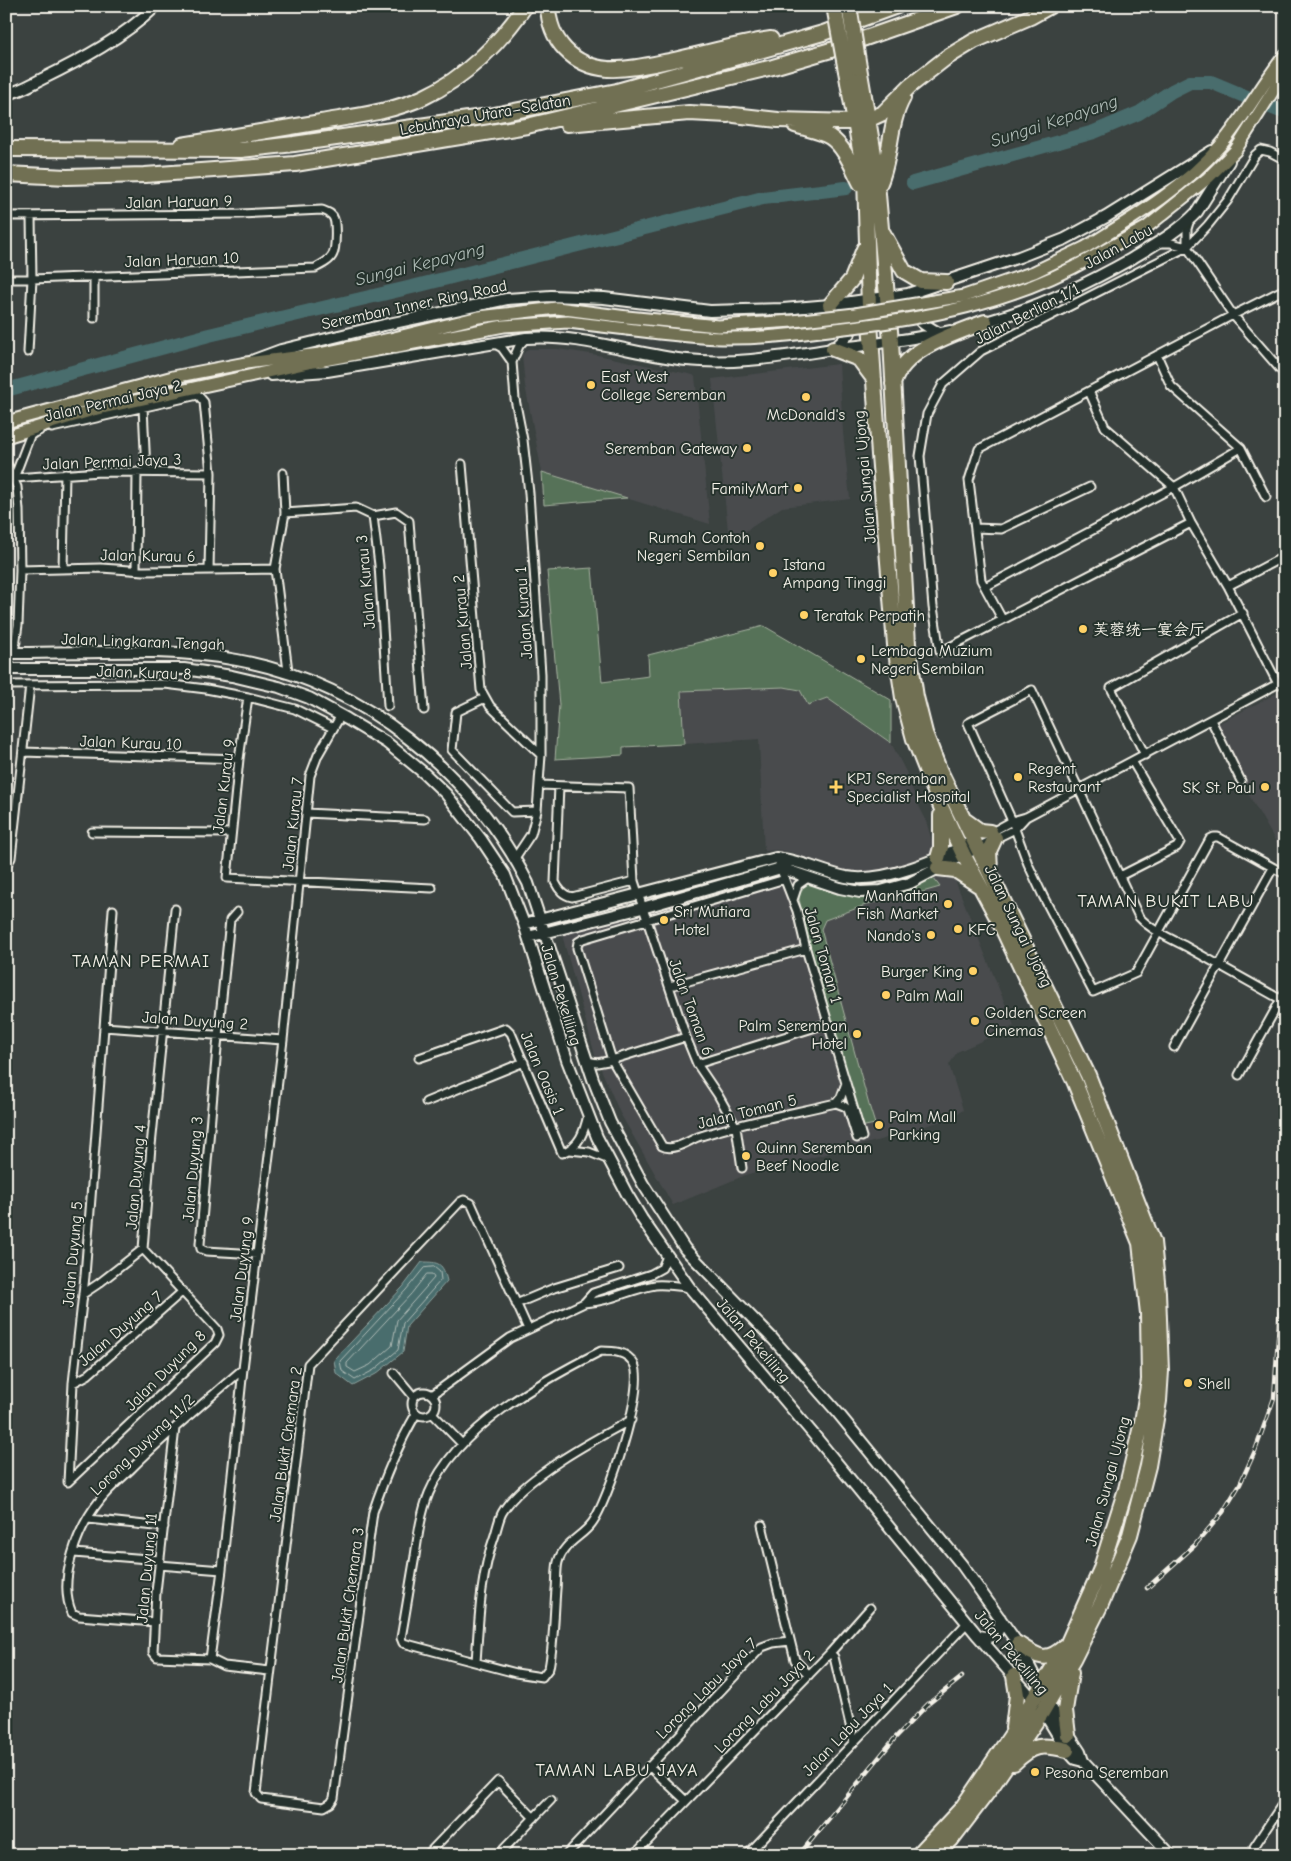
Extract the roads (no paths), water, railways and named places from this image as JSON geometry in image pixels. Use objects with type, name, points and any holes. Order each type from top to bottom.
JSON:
[{"type":"highway","points":[[144,151],[369,114],[403,105],[424,97],[444,86],[474,64],[509,29],[525,6]]},
{"type":"highway","points":[[548,6],[548,16],[553,32],[565,50],[583,62],[610,69],[635,67],[763,40],[823,33]]},
{"type":"highway","name":"Jalan Sungai Ujong","points":[[834,6],[853,69]]},
{"type":"highway","name":"Jalan Sungai Ujong","points":[[849,6],[853,69],[862,121],[875,160],[871,185],[891,342],[892,388],[908,644],[916,697],[939,769],[1088,1075],[1153,1242],[1158,1292],[1162,1371],[1148,1466],[1127,1543],[1101,1604],[1073,1660],[1046,1707],[990,1789],[951,1840],[935,1855]]},
{"type":"highway","name":"Lebuhraya Utara–Selatan","points":[[6,149],[241,150],[489,116],[617,91],[823,33],[898,6]]},
{"type":"highway","name":"Lebuhraya Utara–Selatan","points":[[6,174],[67,176],[145,175],[295,164],[527,126],[773,67],[831,50],[957,6]]},
{"type":"highway","points":[[527,126],[614,121],[689,113],[778,120],[862,121],[883,113],[910,86],[946,58],[974,41],[1030,17],[1050,6]]},
{"type":"highway","points":[[778,120],[829,137],[871,185],[887,161],[896,112],[910,86]]},
{"type":"highway","points":[[875,220],[904,271],[922,281],[946,282]]},
{"type":"highway","name":"Jalan Sungai Ujong","points":[[875,220],[867,241],[871,344],[895,644],[903,698],[914,739],[941,807],[980,887],[999,921],[1074,1083],[1140,1243],[1148,1313],[1149,1380],[1142,1422],[1130,1474],[1100,1571],[1067,1645],[1012,1734],[962,1808],[918,1855]]},
{"type":"highway","points":[[830,305],[852,279],[867,241]]},
{"type":"highway","points":[[892,388],[906,362],[914,356],[942,339],[985,322]]},
{"type":"highway","points":[[833,349],[859,359],[874,380]]},
{"type":"highway","points":[[941,807],[942,836],[938,863],[959,872],[980,887]]},
{"type":"highway","points":[[964,819],[976,829],[993,835],[989,852],[991,874]]},
{"type":"highway","points":[[1018,1644],[1033,1654],[1044,1657],[1054,1656],[1067,1645]]},
{"type":"highway","points":[[1068,1736],[1065,1710],[1073,1660]]},
{"type":"highway","points":[[1012,1734],[1018,1695],[1014,1676]]},
{"type":"highway","points":[[990,1789],[1028,1750],[1040,1745],[1067,1750]]},
{"type":"main road","name":"Jalan Labu","points":[[1235,151],[1279,74],[1285,54]]},
{"type":"main road","name":"Jalan Labu","points":[[1220,146],[1279,74]]},
{"type":"main road","points":[[6,436],[93,410],[313,362],[504,326],[568,322],[718,326],[793,321],[855,314],[964,296],[1034,272],[1086,247],[1143,211],[1189,176],[1220,146]]},
{"type":"main road","points":[[246,362],[320,354],[479,317],[542,308],[557,308],[627,323],[661,334],[722,338],[792,335],[891,323],[971,307],[1064,273],[1147,226],[1208,178],[1235,151]]},
{"type":"main road","name":"Seremban Inner Ring Road","points":[[6,422],[173,377],[246,362]]},
{"type":"street","points":[[6,94],[15,93],[46,78],[94,50],[127,30],[156,6]]},
{"type":"street","name":"Jalan Labu","points":[[869,299],[908,294],[929,288],[1065,239],[1220,146]]},
{"type":"street","name":"Jalan Berlian 1/1","points":[[1002,619],[940,652],[933,607],[920,456],[927,414],[943,384],[981,351],[1187,247],[1228,200],[1255,154],[1261,150],[1270,152],[1285,160]]},
{"type":"street","name":"Jalan Labu","points":[[871,344],[939,334],[985,322],[1040,303],[1075,288],[1158,243],[1190,219],[1203,204],[1235,151]]},
{"type":"street","name":"Jalan Haruan 9","points":[[6,216],[240,214],[322,210],[331,213],[334,219],[335,233]]},
{"type":"street","points":[[28,352],[32,279],[31,217]]},
{"type":"street","points":[[1190,219],[1187,229],[1187,247],[1233,315],[1285,375]]},
{"type":"street","name":"Jalan Haruan 10","points":[[6,279],[315,268],[325,263],[333,254],[335,233]]},
{"type":"street","points":[[1158,243],[1171,243],[1187,247]]},
{"type":"street","points":[[94,276],[94,318]]},
{"type":"street","points":[[929,288],[916,300],[913,305],[914,311],[916,317],[924,326],[939,334]]},
{"type":"street","points":[[1191,523],[1002,619],[981,580],[969,480],[979,450],[1285,289]]},
{"type":"street","name":"Seremban Inner Ring Road","points":[[246,362],[281,350],[507,299],[576,296],[710,311],[783,310],[869,299]]},
{"type":"street","points":[[830,305],[847,310],[853,316],[854,322],[847,337],[833,349]]},
{"type":"street","points":[[248,377],[327,371],[526,338],[561,338],[652,355],[724,362],[766,359],[871,344]]},
{"type":"street","points":[[512,362],[519,346],[526,338]]},
{"type":"street","points":[[493,343],[502,348],[512,362]]},
{"type":"street","points":[[1157,355],[1171,386],[1241,448],[1266,496]]},
{"type":"street","name":"Jalan Kurau 1","points":[[512,362],[515,399],[523,440],[529,493],[541,674],[541,755],[537,810],[530,834],[515,858]]},
{"type":"street","points":[[976,844],[1282,682],[1191,523],[1174,487],[1105,427],[1089,391]]},
{"type":"street","name":"Jalan Permai Jaya 2","points":[[14,478],[30,436],[34,433],[198,395],[204,402],[211,473]]},
{"type":"street","points":[[143,408],[146,471]]},
{"type":"street","points":[[985,586],[1174,487],[1241,448]]},
{"type":"street","points":[[6,462],[14,478],[19,510],[20,570],[16,642],[10,653]]},
{"type":"street","name":"Jalan Kurau 2","points":[[462,464],[481,690],[490,706],[541,755]]},
{"type":"street","name":"Jalan Permai Jaya 3","points":[[14,478],[100,472],[211,473]]},
{"type":"street","points":[[136,570],[137,472]]},
{"type":"street","points":[[209,570],[211,473]]},
{"type":"street","points":[[283,473],[285,513],[275,569],[288,671]]},
{"type":"street","points":[[63,568],[65,474]]},
{"type":"street","points":[[975,528],[1001,529],[1090,487]]},
{"type":"street","name":"Jalan Kurau 3","points":[[285,513],[356,508],[373,516],[379,565],[388,706]]},
{"type":"street","points":[[373,516],[396,512],[409,522],[424,710]]},
{"type":"street","points":[[1228,586],[1285,556]]},
{"type":"street","name":"Jalan Kurau 6","points":[[20,570],[63,568],[136,570],[275,569]]},
{"type":"street","points":[[1145,755],[1111,688],[1242,613]]},
{"type":"street","points":[[6,642],[16,642]]},
{"type":"street","name":"Jalan Lingkaran Tengah","points":[[10,653],[159,653],[199,655],[237,660],[288,671],[328,689],[382,718],[410,739],[450,774],[498,831],[515,858],[528,883],[545,932]]},
{"type":"street","name":"Jalan Lingkaran Tengah","points":[[6,669],[184,669],[232,676],[279,687],[309,698],[387,743],[424,773],[446,794],[506,875],[528,937]]},
{"type":"street","name":"Jalan Kurau 8","points":[[6,684],[165,684],[248,696],[295,709],[333,728]]},
{"type":"street","points":[[6,865],[11,858],[30,685]]},
{"type":"street","points":[[1239,1075],[1282,996],[1220,965],[1160,932],[1149,927],[1139,918],[1032,690],[968,723],[1014,825],[1028,864],[1093,992],[1136,973],[1160,932],[1210,839],[1218,837],[1285,874]]},
{"type":"street","name":"Jalan Kurau 9","points":[[248,696],[239,759],[227,878],[300,882]]},
{"type":"street","points":[[485,698],[456,712],[452,750],[512,812],[537,810]]},
{"type":"street","name":"Jalan Kurau 7","points":[[300,882],[310,776],[318,755],[341,715]]},
{"type":"street","points":[[1211,720],[1242,781]]},
{"type":"street","name":"Jalan Kurau 10","points":[[23,752],[239,759]]},
{"type":"street","points":[[1120,876],[1177,846],[1180,842],[1132,761]]},
{"type":"street","points":[[539,786],[559,786],[555,882],[559,890],[565,895],[572,897],[634,881]]},
{"type":"street","name":"Jalan Toman 6","points":[[559,786],[629,788],[634,881],[638,895],[697,1064],[718,1095],[736,1127],[742,1168]]},
{"type":"street","points":[[306,813],[426,819]]},
{"type":"street","points":[[92,832],[231,833]]},
{"type":"street","name":"Jalan Toman 1","points":[[528,937],[642,908],[733,882],[778,863],[808,878],[860,892],[881,891],[910,882],[938,863],[976,844]]},
{"type":"street","name":"Jalan Toman 1","points":[[524,924],[638,895],[778,863],[795,861],[848,877],[864,878],[938,863]]},
{"type":"street","name":"Jalan Toman 1","points":[[778,863],[793,900],[846,1082],[859,1138],[848,1109],[836,1103]]},
{"type":"street","points":[[1174,1047],[1273,868]]},
{"type":"street","points":[[793,900],[798,885],[808,878]]},
{"type":"street","points":[[610,1060],[577,948],[578,942],[582,938],[785,879]]},
{"type":"street","points":[[300,882],[432,888]]},
{"type":"street","name":"Jalan Duyung 9","points":[[210,1659],[222,1570],[242,1369],[283,1040],[300,882]]},
{"type":"street","points":[[733,882],[737,893]]},
{"type":"street","name":"Jalan Duyung 4","points":[[83,1294],[143,1249],[175,909]]},
{"type":"street","name":"Jalan Duyung 5","points":[[68,1482],[73,1383],[83,1294],[113,910]]},
{"type":"street","name":"Jalan Duyung 3","points":[[237,912],[230,920],[200,1244],[201,1249],[206,1251],[257,1254]]},
{"type":"street","name":"Jalan Pekeliling","points":[[545,932],[593,1079],[610,1122],[642,1184],[685,1249],[773,1339],[838,1414],[962,1565],[1018,1644],[1037,1694],[1046,1707]]},
{"type":"street","name":"Jalan Pekeliling","points":[[528,937],[567,1060],[597,1137],[627,1194],[667,1256],[690,1288],[814,1435],[967,1623],[1014,1676],[1037,1694]]},
{"type":"street","points":[[670,986],[806,949]]},
{"type":"street","points":[[697,1064],[829,1023]]},
{"type":"street","name":"Jalan Duyung 2","points":[[104,1027],[283,1040]]},
{"type":"street","name":"Jalan Oasis 1","points":[[419,1058],[506,1028],[511,1033],[524,1062],[562,1153],[570,1150],[582,1136],[588,1115]]},
{"type":"street","points":[[587,1061],[597,1063],[610,1060],[686,1037]]},
{"type":"street","points":[[593,1079],[600,1068],[610,1060]]},
{"type":"street","name":"Jalan Toman 5","points":[[610,1060],[662,1146],[666,1148],[698,1137],[836,1103]]},
{"type":"street","points":[[426,1102],[524,1062]]},
{"type":"street","points":[[836,1103],[843,1093],[846,1082]]},
{"type":"street","points":[[570,1150],[589,1152],[609,1160]]},
{"type":"street","name":"Jalan Bukit Chemara 2","points":[[328,1806],[261,1800],[256,1793],[308,1364],[460,1202],[464,1200],[471,1203],[528,1329]]},
{"type":"street","name":"Jalan Duyung 8","points":[[68,1482],[219,1335],[217,1328],[143,1249]]},
{"type":"street","points":[[584,1303],[593,1293],[651,1274],[662,1268],[667,1256]]},
{"type":"street","points":[[516,1304],[554,1288],[619,1268]]},
{"type":"street","points":[[432,1395],[510,1338],[584,1303],[595,1302],[655,1285],[674,1285],[690,1288]]},
{"type":"street","name":"Jalan Duyung 7","points":[[73,1383],[88,1375],[183,1291]]},
{"type":"street","points":[[601,1351],[619,1352],[629,1358],[635,1365],[636,1384],[631,1420],[606,1498],[592,1524],[568,1544],[558,1562],[549,1668],[542,1677],[516,1673],[408,1645],[403,1643],[401,1638],[420,1527],[429,1494],[444,1468],[462,1444],[512,1402],[562,1371],[601,1351]]},
{"type":"street","name":"Lorong Duyung 11/2","points":[[155,1622],[79,1616],[72,1613],[68,1606],[68,1569],[82,1528],[100,1500],[175,1428],[242,1369]]},
{"type":"street","points":[[394,1373],[414,1397]]},
{"type":"street","points":[[421,1392],[432,1395],[436,1402],[432,1413],[423,1417],[416,1414],[411,1404],[414,1397],[421,1392]]},
{"type":"street","points":[[432,1413],[462,1444]]},
{"type":"street","name":"Jalan Bukit Chemara 3","points":[[328,1806],[334,1798],[373,1512],[385,1474],[416,1414]]},
{"type":"street","points":[[476,1662],[484,1568],[502,1514],[515,1496],[553,1466],[592,1440],[631,1420]]},
{"type":"street","name":"Jalan Duyung 11","points":[[175,1428],[156,1592],[153,1652],[157,1657],[210,1659]]},
{"type":"street","points":[[88,1519],[164,1527]]},
{"type":"street","points":[[762,1525],[795,1660],[809,1675]]},
{"type":"street","points":[[74,1553],[222,1570]]},
{"type":"street","name":"Lorong Labu Jaya 2","points":[[634,1855],[830,1654],[870,1608]]},
{"type":"street","points":[[978,1636],[988,1638],[995,1635],[1000,1629],[1000,1618]]},
{"type":"street","name":"Jalan Labu Jaya 1","points":[[747,1855],[967,1623]]},
{"type":"street","name":"Lorong Labu Jaya 7","points":[[566,1855],[762,1647],[773,1643],[790,1641]]},
{"type":"street","points":[[830,1654],[834,1657],[854,1742]]},
{"type":"street","points":[[210,1659],[224,1666],[270,1671]]},
{"type":"street","points":[[1046,1707],[1080,1752],[1083,1761],[1171,1855]]},
{"type":"street","points":[[1046,1707],[1067,1750],[1075,1759],[1083,1761]]},
{"type":"street","points":[[649,1766],[686,1801]]},
{"type":"street","points":[[427,1855],[498,1782],[534,1818]]},
{"type":"street","points":[[498,1855],[551,1800]]},
{"type":"street","points":[[1254,1847],[1285,1800]]},
{"type":"water","points":[[422,1262],[433,1262],[442,1267],[447,1281],[407,1326],[403,1352],[376,1374],[353,1386],[336,1373],[334,1360],[403,1287]]},
{"type":"waterway","name":"Sungai Kepayang","points":[[913,183],[1094,132],[1139,113],[1172,91],[1190,82],[1211,82],[1278,110],[1285,110]]},
{"type":"waterway","name":"Sungai Kepayang","points":[[6,390],[209,335],[416,286],[763,198],[846,188]]},
{"type":"railway","points":[[1147,1588],[1195,1545],[1223,1512],[1240,1484],[1255,1451],[1274,1398],[1285,1232]]},
{"type":"railway","points":[[799,1855],[895,1738],[928,1704],[962,1677]]},
{"type":"place","name":"East West College Seremban","points":[[591,385]]},
{"type":"place","name":"McDonald's","points":[[806,397]]},
{"type":"place","name":"Seremban Gateway","points":[[747,448]]},
{"type":"place","name":"FamilyMart","points":[[798,488]]},
{"type":"place","name":"Rumah Contoh Negeri Sembilan","points":[[760,546]]},
{"type":"place","name":"Istana Ampang Tinggi","points":[[773,573]]},
{"type":"place","name":"Teratak Perpatih","points":[[804,615]]},
{"type":"place","name":"芙蓉统一宴会厅","points":[[1083,629]]},
{"type":"place","name":"Lembaga Muzium Negeri Sembilan","points":[[861,659]]},
{"type":"place","name":"Regent Restaurant","points":[[1018,777]]},
{"type":"place","name":"KPJ Seremban Specialist Hospital","points":[[836,787]]},
{"type":"place","name":"SK St. Paul","points":[[1265,787]]},
{"type":"place","name":"Manhattan Fish Market","points":[[948,904]]},
{"type":"place","name":"Sri Mutiara Hotel","points":[[664,920]]},
{"type":"place","name":"KFC","points":[[958,929]]},
{"type":"place","name":"Nando's","points":[[931,935]]},
{"type":"place","name":"Burger King","points":[[973,971]]},
{"type":"place","name":"Palm Mall","points":[[886,995]]},
{"type":"place","name":"Golden Screen Cinemas","points":[[975,1021]]},
{"type":"place","name":"Palm Seremban Hotel","points":[[857,1034]]},
{"type":"place","name":"Palm Mall Parking","points":[[879,1125]]},
{"type":"place","name":"Quinn Seremban Beef Noodle","points":[[746,1156]]},
{"type":"place","name":"Shell","points":[[1188,1383]]},
{"type":"place","name":"Pesona Seremban","points":[[1035,1772]]},
{"type":"district","name":"TAMAN BUKIT LABU","points":[[1166,901]]},
{"type":"district","name":"TAMAN PERMAI","points":[[141,961]]},
{"type":"district","name":"TAMAN LABU JAYA","points":[[617,1770]]}]
